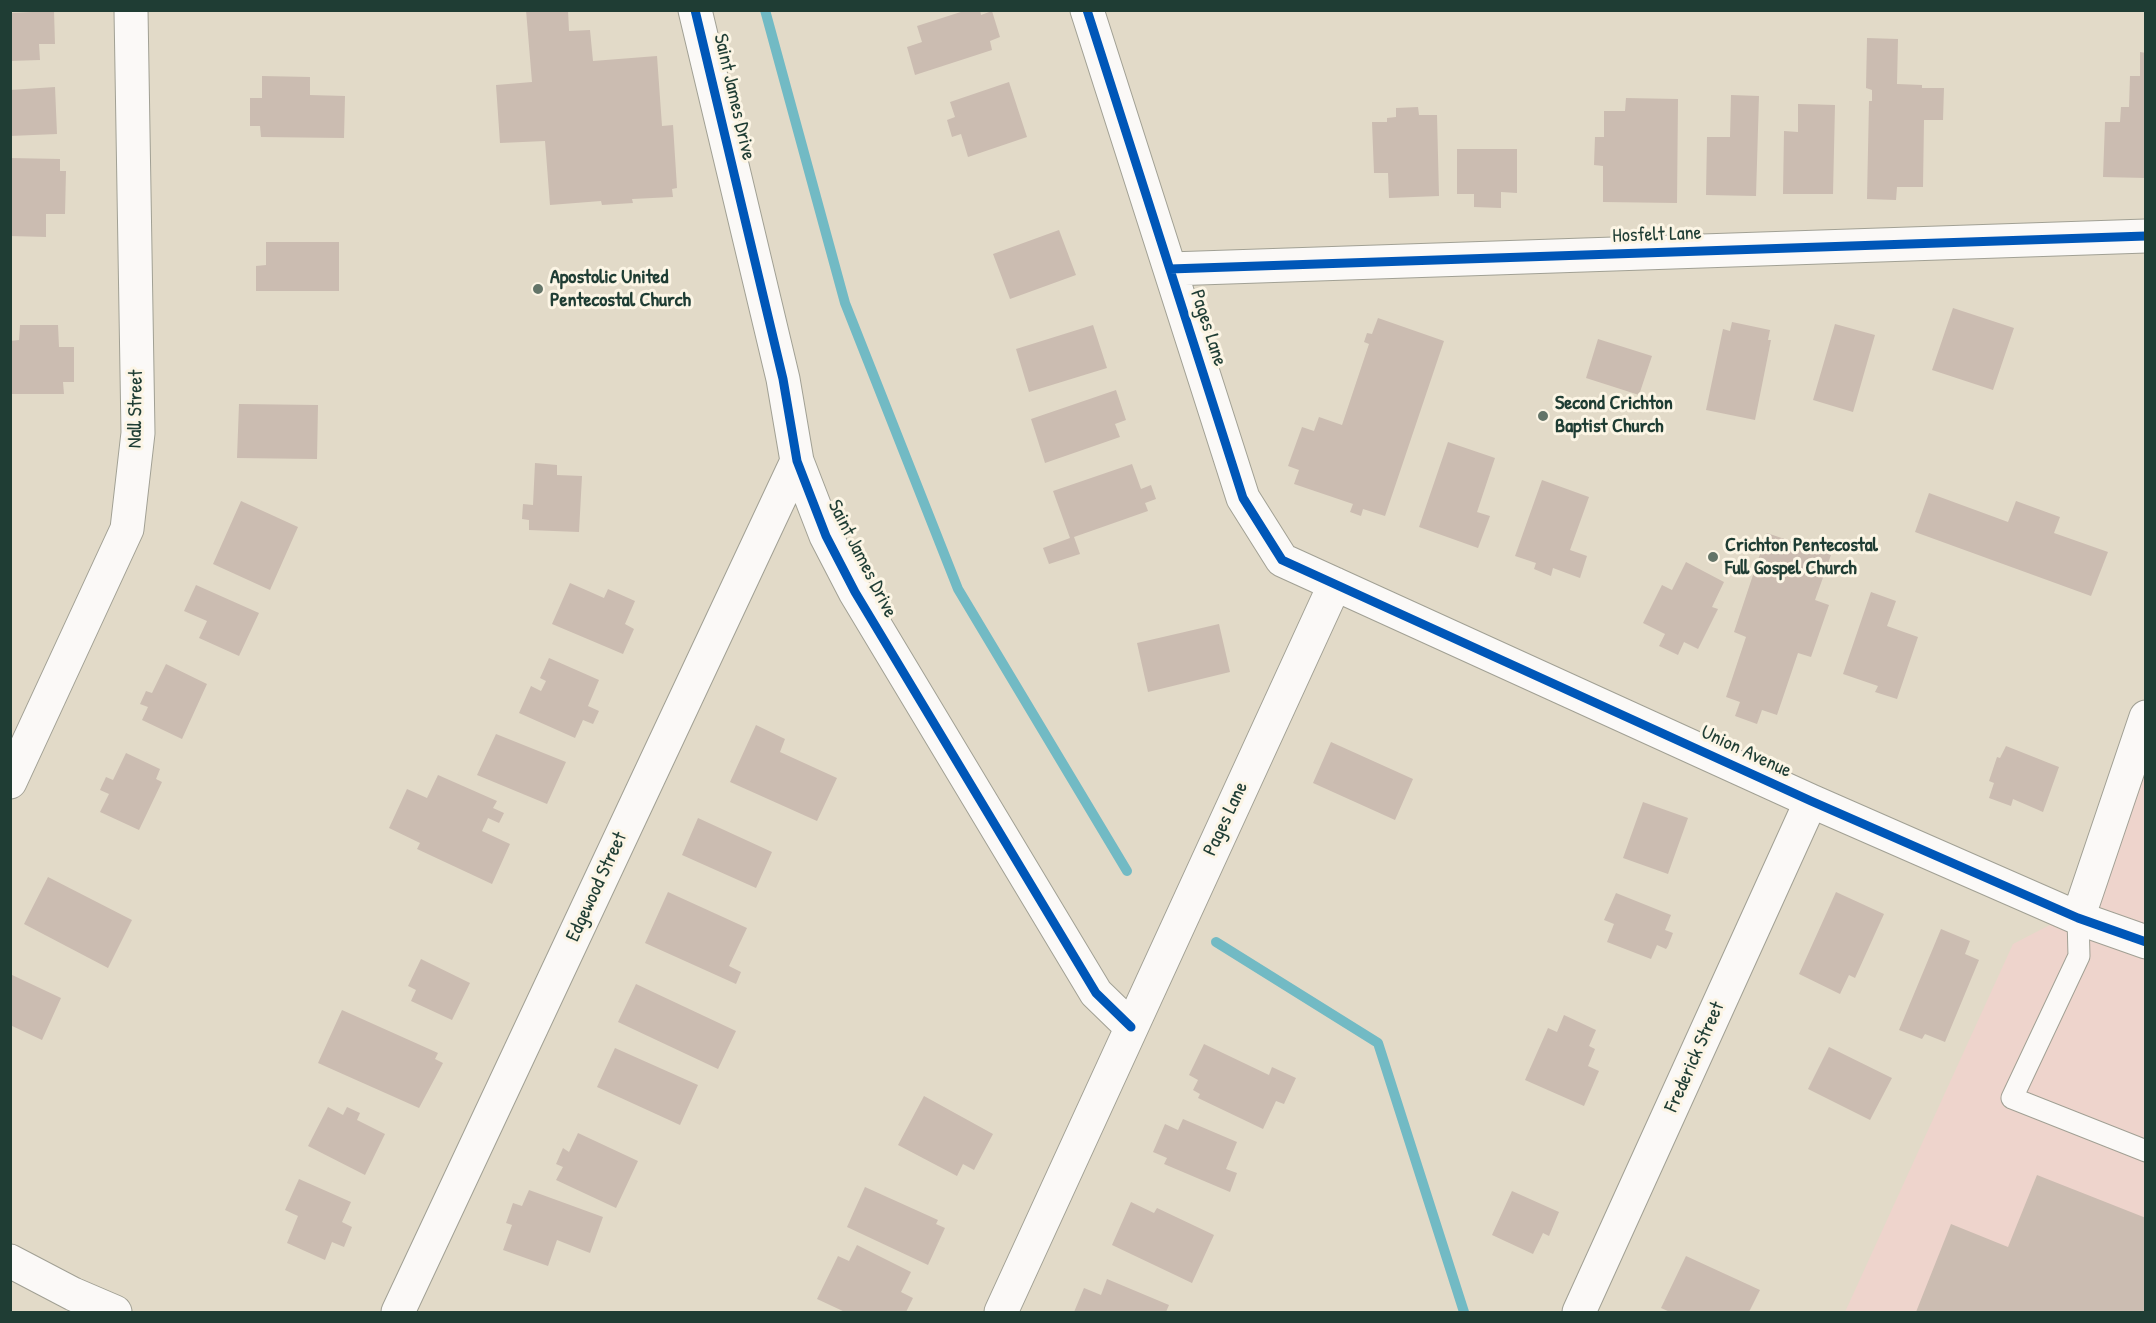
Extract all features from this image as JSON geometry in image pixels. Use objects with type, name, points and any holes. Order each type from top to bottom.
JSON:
[{"type":"street","name":"Nall Street","points":[[10,782],[127,529],[138,434],[131,10]]},
{"type":"street","name":"Saint James Drive","points":[[695,10],[783,379],[797,461],[826,536],[855,592],[1096,993],[1131,1027]]},
{"type":"street","name":"Pages Lane","points":[[1001,1312],[1335,584],[1282,560],[1243,498],[1087,10]]},
{"type":"street","name":"Hosfelt Lane","points":[[1170,269],[2145,236]]},
{"type":"street","name":"Edgewood Street","points":[[398,1312],[797,461]]},
{"type":"street","name":"Union Avenue","points":[[1335,584],[1811,801],[2078,918],[2145,942]]},
{"type":"street","points":[[2078,918],[2145,717]]},
{"type":"street","name":"Frederick Street","points":[[1579,1312],[1811,801]]},
{"type":"street","points":[[10,1262],[73,1294],[115,1312]]},
{"type":"lane","points":[[2078,918],[2079,956],[2012,1098],[2145,1151]]},
{"type":"shaded area","points":[[2145,770],[2145,1312],[1845,1312],[2013,944],[2102,898]]},
{"type":"building","points":[[526,10],[568,10],[569,31],[590,30],[593,61],[657,56],[662,126],[673,125],[677,188],[672,189],[673,197],[632,199],[633,203],[602,205],[601,201],[550,205],[545,141],[500,143],[496,85],[532,82]]},
{"type":"building","points":[[967,10],[980,10],[981,15],[992,11],[1000,37],[990,41],[992,50],[915,75],[907,47],[922,42],[917,26]]},
{"type":"building","points":[[54,11],[55,44],[39,44],[40,60],[10,61],[10,13]]},
{"type":"building","points":[[1867,38],[1898,39],[1897,84],[1922,85],[1922,88],[1944,88],[1943,120],[1924,120],[1923,187],[1897,187],[1896,200],[1867,199],[1869,101],[1872,101],[1872,90],[1866,88]]},
{"type":"building","points":[[2140,52],[2146,53],[2146,178],[2103,177],[2105,122],[2120,122],[2121,107],[2129,107],[2130,76],[2140,76]]},
{"type":"building","points":[[262,76],[310,77],[310,95],[345,96],[344,138],[261,137],[260,126],[250,126],[250,98],[262,98]]},
{"type":"building","points":[[1009,82],[1027,137],[968,157],[961,134],[952,137],[947,120],[955,117],[950,102]]},
{"type":"building","points":[[55,87],[57,134],[10,136],[10,90]]},
{"type":"building","points":[[1731,95],[1759,96],[1756,196],[1706,195],[1707,137],[1730,137]]},
{"type":"building","points":[[1626,98],[1678,99],[1677,203],[1603,202],[1603,166],[1594,165],[1595,137],[1604,137],[1604,111],[1625,111]]},
{"type":"building","points":[[1798,104],[1835,105],[1833,194],[1783,194],[1784,131],[1798,132]]},
{"type":"building","points":[[1418,107],[1419,115],[1437,115],[1439,196],[1389,198],[1388,173],[1374,173],[1372,122],[1387,122],[1387,118],[1396,117],[1396,108]]},
{"type":"building","points":[[1457,149],[1517,149],[1517,193],[1501,192],[1501,208],[1474,207],[1474,194],[1457,194]]},
{"type":"building","points":[[10,158],[60,159],[60,171],[66,171],[65,214],[46,214],[46,237],[10,236]]},
{"type":"building","points":[[1059,230],[1076,275],[1010,299],[993,254]]},
{"type":"building","points":[[266,242],[339,242],[339,291],[256,291],[256,266],[266,265]]},
{"type":"building","points":[[1953,308],[2014,328],[1993,390],[1932,370]]},
{"type":"building","points":[[1378,318],[1444,341],[1385,516],[1363,509],[1361,516],[1350,512],[1353,504],[1294,484],[1299,470],[1288,466],[1302,427],[1314,431],[1319,417],[1342,425],[1369,344],[1364,342],[1367,333],[1372,334]]},
{"type":"building","points":[[1732,322],[1770,330],[1768,340],[1771,340],[1755,420],[1706,410],[1723,329],[1730,331]]},
{"type":"building","points":[[1835,324],[1875,335],[1853,412],[1813,400]]},
{"type":"building","points":[[20,325],[58,325],[59,347],[74,347],[74,382],[63,382],[64,394],[10,394],[10,341],[19,340]]},
{"type":"building","points":[[1093,325],[1107,368],[1029,392],[1016,349]]},
{"type":"building","points":[[1598,339],[1652,356],[1639,395],[1586,378]]},
{"type":"building","points":[[1116,390],[1126,420],[1115,424],[1120,437],[1045,463],[1031,419]]},
{"type":"building","points":[[239,404],[318,405],[317,459],[237,458]]},
{"type":"building","points":[[1448,442],[1495,458],[1477,512],[1490,516],[1478,548],[1419,527]]},
{"type":"building","points":[[535,463],[557,465],[557,475],[582,476],[579,532],[529,530],[529,520],[522,519],[523,504],[533,505]]},
{"type":"building","points":[[1132,464],[1141,489],[1151,485],[1156,499],[1145,503],[1148,511],[1074,537],[1080,554],[1049,564],[1043,548],[1070,538],[1053,491]]},
{"type":"building","points":[[1542,480],[1589,497],[1570,550],[1587,556],[1580,578],[1553,568],[1551,576],[1534,569],[1536,563],[1515,556]]},
{"type":"building","points":[[1929,493],[2008,522],[2016,501],[2060,517],[2054,533],[2108,552],[2091,596],[1915,532]]},
{"type":"building","points":[[241,501],[298,527],[270,590],[213,564]]},
{"type":"building","points":[[1767,533],[1831,555],[1815,600],[1829,605],[1811,657],[1798,653],[1777,715],[1762,710],[1757,724],[1735,716],[1740,702],[1726,697],[1746,637],[1734,632]]},
{"type":"building","points":[[1686,562],[1724,582],[1712,607],[1718,609],[1698,649],[1684,642],[1678,655],[1659,646],[1665,634],[1643,623],[1662,585],[1672,590]]},
{"type":"building","points":[[570,583],[604,598],[608,589],[635,601],[625,624],[634,629],[623,654],[552,624]]},
{"type":"building","points":[[196,585],[259,613],[239,656],[199,638],[207,621],[184,611]]},
{"type":"building","points":[[1871,592],[1896,601],[1887,626],[1918,637],[1897,699],[1875,692],[1878,686],[1843,674]]},
{"type":"building","points":[[1219,624],[1230,672],[1148,692],[1137,643]]},
{"type":"building","points":[[549,658],[599,680],[588,706],[599,711],[593,724],[583,720],[575,738],[519,713],[531,686],[541,691],[546,681],[540,678]]},
{"type":"building","points":[[166,664],[207,684],[182,739],[142,720],[148,707],[140,704],[146,691],[152,693]]},
{"type":"building","points":[[756,725],[785,739],[780,752],[837,778],[817,821],[730,782]]},
{"type":"building","points":[[496,734],[566,762],[547,804],[477,775]]},
{"type":"building","points":[[1331,742],[1413,779],[1395,820],[1313,783]]},
{"type":"building","points":[[2006,746],[2059,767],[2043,812],[2013,799],[2011,806],[1989,798],[1994,783],[1989,781],[1997,757],[2000,758]]},
{"type":"building","points":[[126,753],[160,769],[156,779],[162,782],[139,830],[100,812],[109,794],[100,790],[106,777],[113,780]]},
{"type":"building","points":[[438,775],[497,801],[493,808],[504,813],[499,823],[488,818],[482,831],[510,844],[492,884],[417,849],[420,843],[389,828],[407,789],[427,798]]},
{"type":"building","points":[[1643,802],[1688,818],[1668,874],[1623,858]]},
{"type":"building","points":[[698,818],[772,852],[756,888],[682,855]]},
{"type":"building","points":[[48,877],[132,920],[108,968],[24,924]]},
{"type":"building","points":[[668,892],[747,928],[729,966],[741,972],[736,984],[645,943]]},
{"type":"building","points":[[1836,892],[1884,914],[1855,978],[1849,975],[1840,994],[1799,974]]},
{"type":"building","points":[[1616,893],[1671,915],[1665,930],[1673,933],[1666,949],[1657,945],[1651,959],[1607,942],[1614,924],[1604,920]]},
{"type":"building","points":[[1941,929],[1970,941],[1965,954],[1979,960],[1945,1042],[1925,1034],[1922,1039],[1899,1030]]},
{"type":"building","points":[[421,959],[470,983],[452,1020],[411,1001],[416,990],[408,986]]},
{"type":"building","points":[[10,974],[61,998],[42,1040],[10,1025]]},
{"type":"building","points":[[636,984],[736,1031],[718,1069],[618,1022]]},
{"type":"building","points":[[342,1010],[438,1053],[435,1059],[443,1063],[419,1108],[318,1063]]},
{"type":"building","points":[[1564,1015],[1596,1030],[1589,1046],[1595,1049],[1588,1066],[1599,1071],[1584,1106],[1525,1080],[1548,1028],[1557,1032]]},
{"type":"building","points":[[1204,1044],[1269,1075],[1272,1067],[1296,1078],[1284,1104],[1276,1101],[1263,1129],[1198,1098],[1200,1094],[1193,1090],[1198,1080],[1189,1075]]},
{"type":"building","points":[[1829,1047],[1892,1078],[1870,1120],[1808,1089]]},
{"type":"building","points":[[615,1048],[698,1085],[680,1125],[597,1087]]},
{"type":"building","points":[[924,1096],[993,1134],[974,1170],[963,1164],[957,1176],[898,1145]]},
{"type":"building","points":[[328,1107],[343,1115],[347,1107],[360,1113],[357,1120],[385,1134],[365,1175],[308,1146]]},
{"type":"building","points":[[1183,1119],[1237,1142],[1226,1169],[1237,1173],[1230,1192],[1164,1164],[1167,1158],[1153,1152],[1165,1124],[1178,1130]]},
{"type":"building","points":[[578,1133],[638,1161],[616,1208],[556,1180],[563,1167],[556,1164],[563,1148],[569,1152]]},
{"type":"building","points":[[2037,1175],[2146,1218],[2146,1312],[1916,1312],[1951,1224],[2008,1247]]},
{"type":"building","points":[[299,1179],[351,1202],[342,1222],[352,1227],[344,1247],[332,1242],[325,1260],[287,1243],[298,1216],[285,1210]]},
{"type":"building","points":[[865,1187],[938,1220],[936,1224],[945,1228],[928,1265],[847,1227]]},
{"type":"building","points":[[529,1190],[603,1217],[590,1253],[557,1240],[548,1266],[503,1250],[512,1225],[506,1223],[513,1203],[522,1206]]},
{"type":"building","points":[[1512,1191],[1559,1212],[1549,1236],[1543,1233],[1533,1254],[1492,1235]]},
{"type":"building","points":[[1131,1202],[1154,1213],[1157,1208],[1214,1235],[1192,1283],[1112,1245]]},
{"type":"building","points":[[857,1245],[911,1272],[901,1292],[913,1298],[906,1312],[845,1312],[817,1299],[838,1256],[849,1261]]},
{"type":"building","points":[[1686,1256],[1760,1290],[1749,1312],[1670,1312],[1661,1308]]},
{"type":"building","points":[[1107,1279],[1169,1305],[1166,1312],[1074,1312],[1084,1288],[1101,1295]]},
{"type":"waterway","points":[[765,10],[845,303],[958,589],[1127,871]]},
{"type":"waterway","points":[[1216,942],[1378,1043],[1464,1312]]},
{"type":"cycle path","points":[[695,10],[783,379],[797,461],[826,536],[855,592],[1096,993],[1131,1027]]},
{"type":"cycle path","points":[[1087,10],[1243,498],[1282,560],[1811,801],[2078,918],[2146,942]]},
{"type":"cycle path","points":[[1170,269],[2146,236]]},
{"type":"place","name":"Apostolic United Pentecostal Church","points":[[538,289]]},
{"type":"place","name":"Second Crichton Baptist Church","points":[[1543,416]]},
{"type":"place","name":"Crichton Pentecostal Full Gospel Church","points":[[1713,557]]}]
